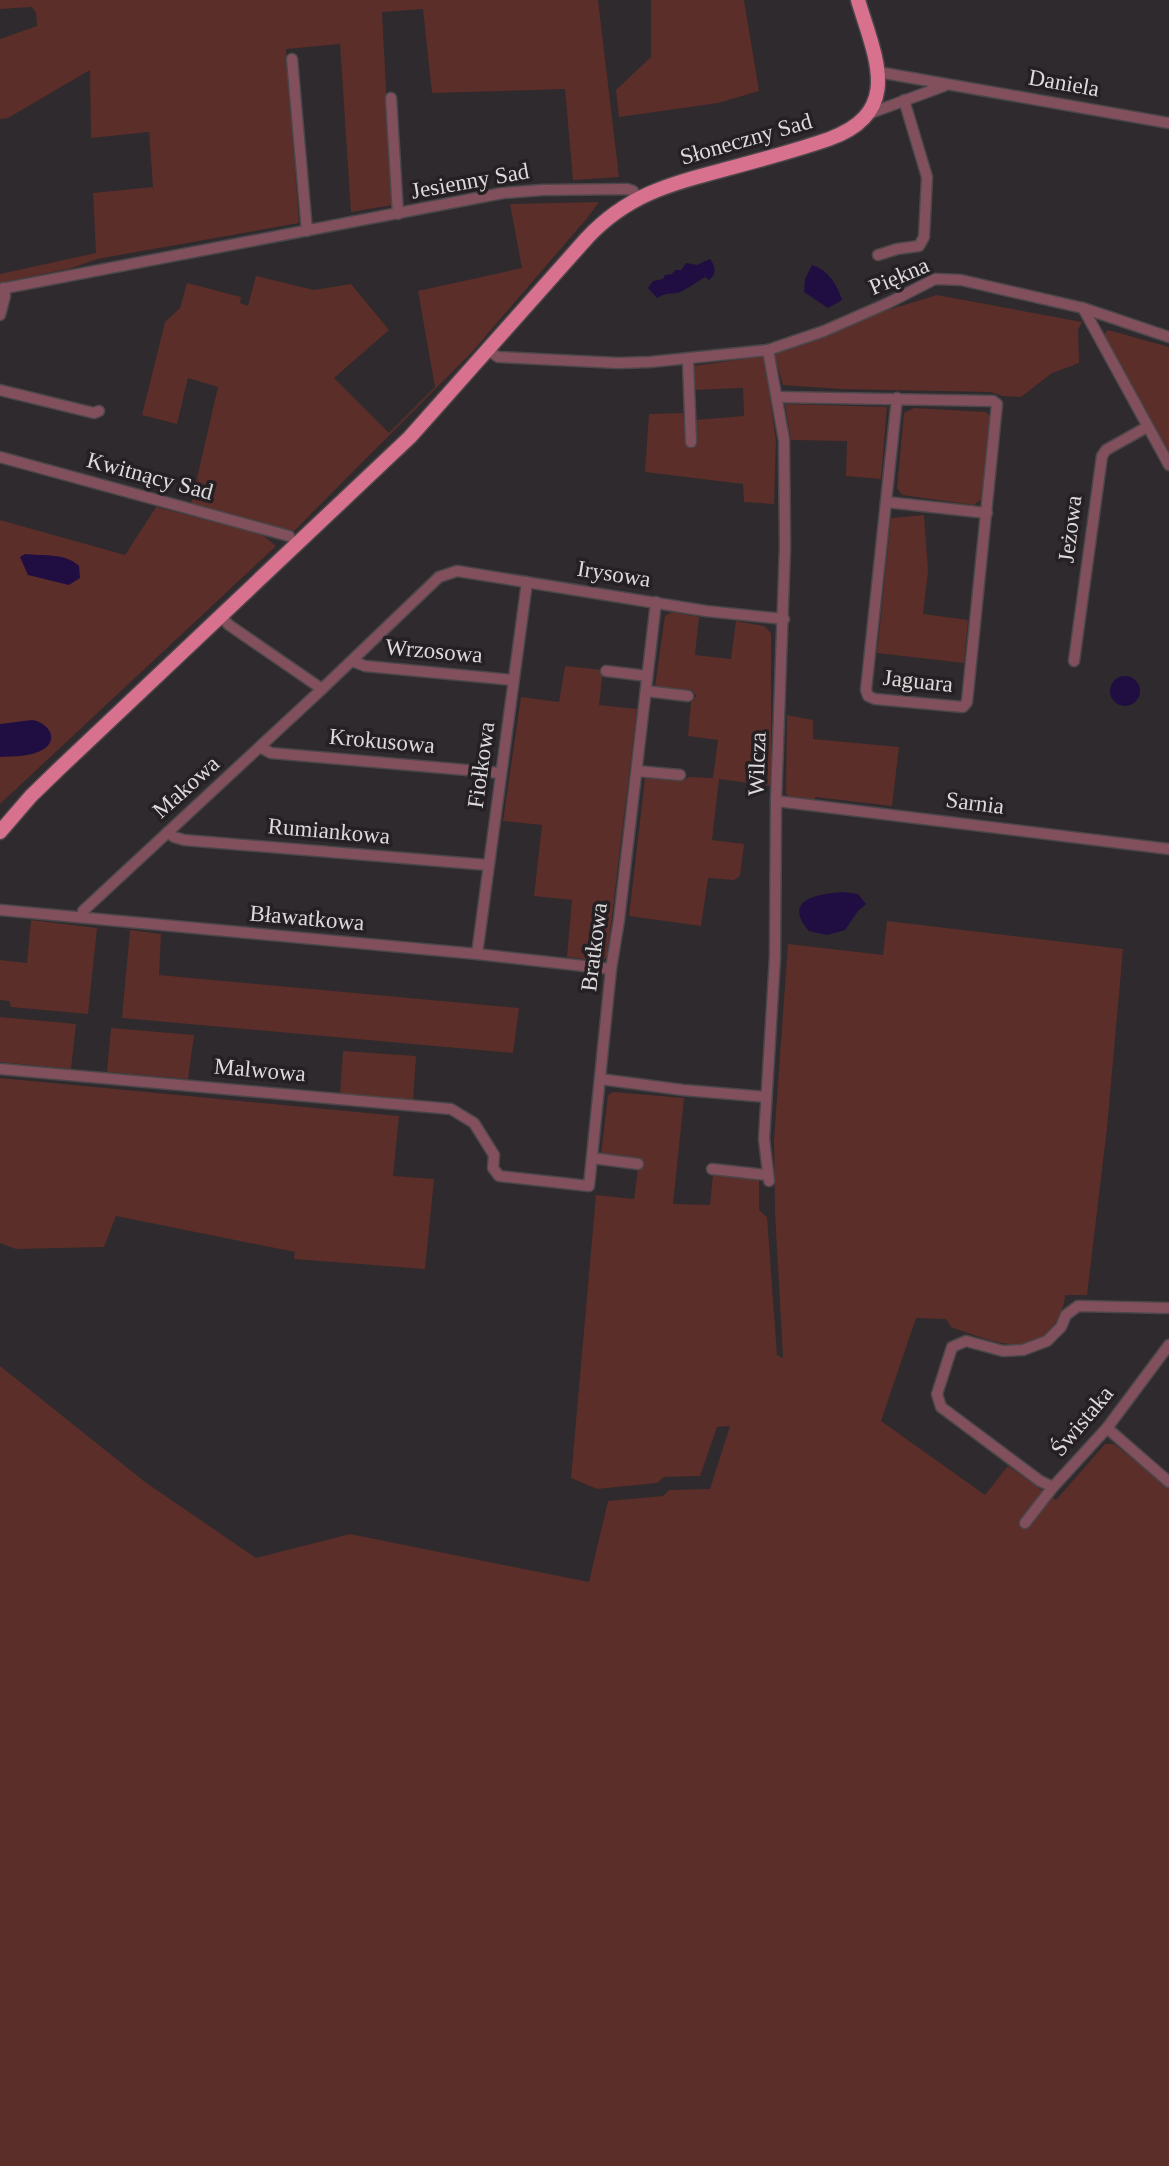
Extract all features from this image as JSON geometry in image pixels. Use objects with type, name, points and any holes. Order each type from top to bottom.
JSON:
[{"type":"main road","points":[[858,0],[878,72],[877,96],[868,114]]},
{"type":"main road","name":"Słoneczny Sad","points":[[0,832],[31,796],[398,448],[597,227],[637,198],[673,183],[830,139],[851,130],[868,114]]},
{"type":"street","points":[[292,59],[307,231]]},
{"type":"street","name":"Daniela","points":[[878,72],[1169,123]]},
{"type":"street","name":"Daniela","points":[[868,114],[936,88],[951,86]]},
{"type":"street","points":[[391,98],[398,214]]},
{"type":"street","points":[[878,255],[897,248],[919,246],[924,237],[927,177],[904,100]]},
{"type":"street","name":"Jesienny Sad","points":[[2,288],[519,191],[627,189],[633,191],[637,198]]},
{"type":"street","name":"Piękna","points":[[488,350],[498,356],[618,363],[688,360],[768,350],[837,325],[935,279],[961,280],[1083,308],[1169,337]]},
{"type":"street","points":[[0,315],[5,296],[2,288]]},
{"type":"street","points":[[1083,308],[1169,465]]},
{"type":"street","name":"Wilcza","points":[[712,1169],[768,1178],[764,1139],[775,957],[776,801],[784,619],[784,440],[768,350]]},
{"type":"street","points":[[688,360],[691,442]]},
{"type":"street","points":[[0,390],[94,413],[99,411]]},
{"type":"street","name":"Jaguara","points":[[777,397],[897,398],[993,401],[997,404],[967,702],[963,707],[874,699],[868,696],[866,690],[897,398]]},
{"type":"street","name":"Jeżowa","points":[[1074,661],[1102,456],[1105,450],[1147,427]]},
{"type":"street","name":"Kwitnący Sad","points":[[0,457],[289,536]]},
{"type":"street","points":[[886,502],[986,513]]},
{"type":"street","name":"Irysowa","points":[[439,578],[457,571],[706,611],[784,619]]},
{"type":"street","name":"Makowa","points":[[82,917],[83,911],[439,578]]},
{"type":"street","name":"Fiołkowa","points":[[477,954],[527,582]]},
{"type":"street","name":"Bratkowa","points":[[494,1156],[493,1168],[499,1176],[589,1186],[611,969],[656,602]]},
{"type":"street","points":[[221,617],[322,689]]},
{"type":"street","name":"Wrzosowa","points":[[352,661],[365,666],[513,680]]},
{"type":"street","points":[[606,671],[647,676]]},
{"type":"street","points":[[646,691],[688,696]]},
{"type":"street","name":"Krokusowa","points":[[260,747],[271,753],[501,773]]},
{"type":"street","points":[[637,771],[680,775]]},
{"type":"street","name":"Sarnia","points":[[776,801],[1169,849]]},
{"type":"street","name":"Rumiankowa","points":[[168,832],[174,838],[184,840],[488,865]]},
{"type":"street","name":"Bławatkowa","points":[[0,910],[611,969]]},
{"type":"street","name":"Malwowa","points":[[0,1069],[451,1109],[474,1123],[494,1156]]},
{"type":"street","points":[[600,1079],[765,1097]]},
{"type":"street","points":[[592,1158],[638,1164]]},
{"type":"street","points":[[1053,1487],[1040,1481],[941,1407],[937,1394],[952,1347],[966,1341],[1003,1351],[1023,1350],[1047,1342],[1061,1327],[1066,1314],[1078,1306],[1169,1308]]},
{"type":"street","name":"Świstaka","points":[[1025,1522],[1107,1428],[1169,1345]]},
{"type":"street","points":[[1107,1428],[1169,1482]]},
{"type":"shaded area","points":[[0,0],[598,0],[619,177],[573,180],[565,89],[432,93],[423,9],[382,12],[392,205],[351,212],[340,44],[286,49],[299,223],[97,259],[72,268],[0,283],[0,274],[96,253],[93,193],[153,187],[149,132],[91,138],[90,70],[8,118],[0,119],[0,39],[37,26],[36,13],[32,7],[0,9]]},
{"type":"shaded area","points":[[651,0],[744,0],[759,91],[718,103],[619,117],[616,90],[651,57]]},
{"type":"shaded area","points":[[599,202],[472,352],[294,531],[191,504],[218,387],[188,378],[177,424],[142,415],[165,322],[180,308],[187,283],[241,297],[240,303],[248,306],[256,276],[314,290],[351,284],[389,330],[334,378],[389,433],[435,387],[418,291],[522,268],[510,204]]},
{"type":"shaded area","points":[[710,259],[715,270],[709,280],[705,277],[680,292],[657,298],[648,288],[653,281],[663,279],[675,270],[681,270],[686,263],[697,265]]},
{"type":"shaded area","points":[[812,265],[831,278],[842,300],[828,308],[804,292],[805,279]]},
{"type":"shaded area","points":[[937,295],[1082,322],[1078,330],[1079,363],[1052,373],[1021,397],[1002,396],[991,392],[783,385],[774,354],[881,312]]},
{"type":"shaded area","points":[[1108,330],[1169,347],[1169,454],[1126,380],[1104,334]]},
{"type":"shaded area","points":[[764,356],[776,441],[774,504],[744,502],[743,484],[645,472],[649,414],[683,413],[686,439],[697,437],[695,420],[744,416],[743,388],[694,390],[693,366]]},
{"type":"shaded area","points":[[785,404],[887,407],[881,479],[846,476],[847,441],[791,440]]},
{"type":"shaded area","points":[[914,408],[986,412],[992,418],[983,498],[974,505],[902,495],[897,488],[904,413]]},
{"type":"shaded area","points":[[156,507],[261,534],[276,546],[0,804],[0,520],[125,555]]},
{"type":"shaded area","points":[[924,515],[928,571],[923,614],[968,620],[964,663],[877,653],[891,518]]},
{"type":"shaded area","points":[[25,554],[68,559],[79,566],[80,578],[69,585],[28,575],[20,557]]},
{"type":"shaded area","points":[[672,612],[699,617],[695,655],[731,659],[736,621],[764,626],[771,633],[771,786],[719,779],[712,840],[744,844],[740,876],[734,880],[708,878],[701,926],[629,916],[645,778],[682,781],[689,777],[713,778],[718,740],[688,736],[691,702],[696,696],[692,690],[655,687],[665,616]]},
{"type":"shaded area","points":[[565,666],[603,670],[599,705],[637,709],[607,957],[601,961],[567,957],[572,900],[534,896],[542,825],[503,821],[521,697],[559,702]]},
{"type":"shaded area","points":[[1125,676],[1136,680],[1140,691],[1136,702],[1125,706],[1114,702],[1110,691],[1114,680]]},
{"type":"shaded area","points":[[787,715],[813,720],[813,739],[899,747],[892,806],[815,797],[815,801],[792,798],[786,794]]},
{"type":"shaded area","points":[[32,720],[50,731],[49,745],[22,756],[0,757],[0,724]]},
{"type":"shaded area","points":[[823,894],[858,894],[866,904],[845,930],[827,935],[809,931],[799,912],[801,905],[806,900]]},
{"type":"shaded area","points":[[31,920],[97,928],[88,1014],[11,1007],[9,1001],[0,1000],[0,960],[27,963]]},
{"type":"shaded area","points":[[887,921],[1123,949],[1107,1128],[1087,1295],[1065,1295],[1053,1326],[1042,1336],[1018,1344],[991,1340],[951,1327],[946,1319],[916,1318],[881,1421],[985,1495],[1008,1466],[1056,1500],[1105,1444],[1114,1444],[1169,1488],[1169,2166],[0,2166],[0,1366],[145,1482],[256,1558],[350,1534],[589,1582],[608,1501],[663,1496],[669,1490],[710,1489],[730,1426],[717,1427],[700,1476],[664,1477],[657,1483],[597,1489],[571,1478],[596,1195],[634,1199],[638,1169],[643,1164],[639,1159],[601,1155],[608,1095],[613,1092],[684,1098],[673,1204],[710,1205],[713,1174],[759,1180],[759,1210],[767,1217],[777,1355],[783,1358],[774,1140],[788,944],[883,955]]},
{"type":"shaded area","points":[[130,930],[161,934],[159,975],[519,1008],[513,1053],[122,1018]]},
{"type":"shaded area","points":[[0,1017],[76,1024],[71,1069],[0,1062]]},
{"type":"shaded area","points":[[111,1028],[194,1035],[188,1079],[107,1072]]},
{"type":"shaded area","points":[[343,1051],[416,1056],[413,1101],[340,1094]]},
{"type":"shaded area","points":[[0,1078],[399,1116],[393,1176],[434,1179],[425,1269],[294,1259],[295,1252],[116,1216],[104,1247],[16,1249],[0,1243]]}]
